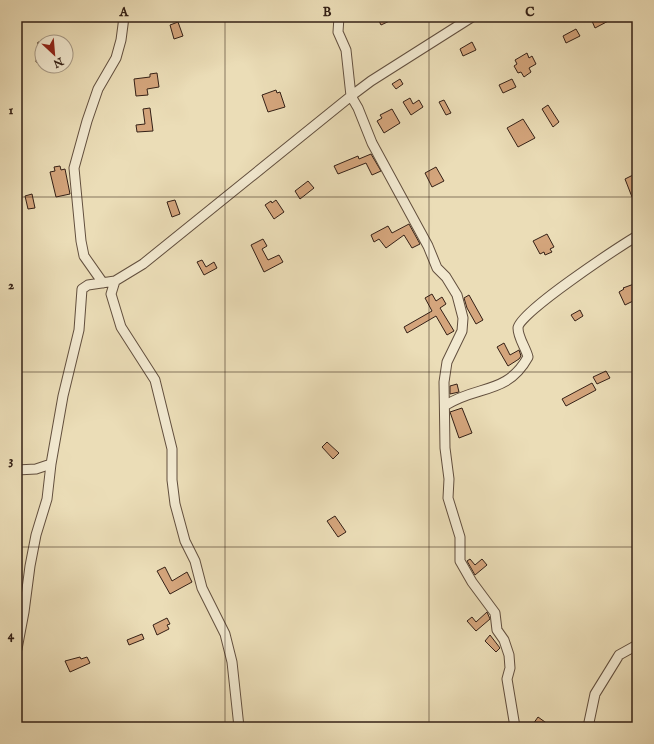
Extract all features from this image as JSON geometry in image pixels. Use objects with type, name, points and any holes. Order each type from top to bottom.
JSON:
[{"type":"street","points":[[104,283],[84,256],[81,241],[74,168],[86,121],[98,89],[116,58],[121,40],[124,17]]},
{"type":"street","points":[[339,17],[338,32],[346,50],[351,96],[358,108],[372,143],[428,246],[437,268],[446,277],[457,295],[462,318],[462,331],[447,362],[444,382],[446,406],[445,448],[449,479],[448,498],[460,537],[460,561],[472,582],[495,613],[497,630],[504,640],[509,655],[510,668],[507,679],[515,727]]},
{"type":"street","points":[[17,649],[36,535],[47,499],[62,396],[79,330],[82,289],[88,285],[115,282],[143,264],[351,96],[371,81],[472,17]]},
{"type":"street","points":[[446,406],[458,398],[480,392],[508,381],[521,370],[528,357],[518,328],[520,322],[536,306],[637,236]]},
{"type":"street","points":[[115,282],[111,294],[121,327],[155,380],[172,449],[172,480],[175,504],[184,541],[195,562],[202,588],[225,634],[232,662],[239,727]]},
{"type":"street","points":[[17,470],[36,469],[51,464]]},
{"type":"street","points":[[588,727],[595,694],[619,655],[637,646]]},
{"type":"building","points":[[381,17],[398,17],[381,25],[378,19]]},
{"type":"building","points":[[600,17],[616,17],[595,28],[592,21]]},
{"type":"building","points":[[178,22],[183,36],[174,39],[170,25]]},
{"type":"building","points":[[576,29],[580,36],[566,43],[563,36]]},
{"type":"building","points":[[472,42],[476,50],[463,56],[460,49]]},
{"type":"building","points":[[527,53],[529,58],[532,56],[536,64],[529,68],[531,72],[524,77],[521,72],[518,73],[514,66],[517,64],[515,60]]},
{"type":"building","points":[[157,73],[159,87],[147,89],[148,95],[136,96],[134,79],[150,77],[150,74]]},
{"type":"building","points":[[400,79],[403,84],[396,89],[392,84]]},
{"type":"building","points":[[512,79],[516,87],[503,93],[499,85]]},
{"type":"building","points":[[276,90],[277,93],[280,92],[285,107],[268,112],[262,95]]},
{"type":"building","points":[[410,98],[413,104],[419,100],[423,107],[411,115],[403,102]]},
{"type":"building","points":[[444,100],[451,113],[446,115],[439,102]]},
{"type":"building","points":[[548,105],[559,122],[553,127],[542,109]]},
{"type":"building","points":[[150,108],[153,131],[137,132],[136,125],[145,124],[143,109]]},
{"type":"building","points":[[392,109],[400,123],[384,133],[377,121],[382,118],[380,115]]},
{"type":"building","points":[[523,119],[535,138],[518,147],[507,128]]},
{"type":"building","points":[[371,154],[381,171],[372,175],[366,163],[338,174],[334,166],[358,156],[359,159]]},
{"type":"building","points":[[60,166],[61,170],[65,169],[70,194],[56,197],[50,172],[55,171],[54,167]]},
{"type":"building","points":[[436,167],[444,181],[432,187],[425,173]]},
{"type":"building","points":[[637,173],[637,194],[632,197],[625,179]]},
{"type":"building","points":[[308,181],[314,188],[300,199],[295,191]]},
{"type":"building","points":[[32,194],[35,208],[28,209],[25,196]]},
{"type":"building","points":[[175,200],[180,214],[172,217],[167,202]]},
{"type":"building","points":[[276,200],[284,212],[274,219],[265,205]]},
{"type":"building","points":[[409,224],[420,244],[412,248],[404,235],[386,248],[379,239],[374,242],[371,235],[388,226],[392,233]]},
{"type":"building","points":[[547,234],[554,247],[550,249],[552,252],[545,255],[544,252],[540,254],[533,241]]},
{"type":"building","points":[[263,239],[267,246],[262,249],[268,260],[279,255],[283,262],[264,272],[251,245]]},
{"type":"building","points":[[202,260],[206,267],[214,262],[217,268],[204,275],[197,262]]},
{"type":"building","points":[[634,284],[637,290],[637,299],[625,305],[619,292],[624,289],[623,288]]},
{"type":"building","points":[[432,294],[436,301],[442,297],[446,304],[440,308],[454,331],[447,335],[436,316],[407,333],[404,327],[432,311],[425,298]]},
{"type":"building","points":[[469,295],[483,320],[476,324],[467,308],[464,298]]},
{"type":"building","points":[[580,310],[583,316],[575,321],[571,315]]},
{"type":"building","points":[[504,343],[510,355],[519,350],[521,356],[508,366],[497,347]]},
{"type":"building","points":[[606,371],[610,378],[597,384],[593,377]]},
{"type":"building","points":[[592,383],[596,390],[566,406],[562,399]]},
{"type":"building","points":[[457,384],[459,392],[450,394],[450,386]]},
{"type":"building","points":[[462,408],[472,433],[459,438],[450,412]]},
{"type":"building","points":[[327,442],[339,453],[333,459],[322,447]]},
{"type":"building","points":[[335,516],[346,532],[338,537],[327,521]]},
{"type":"building","points":[[470,559],[475,565],[482,559],[487,565],[475,575],[467,561]]},
{"type":"building","points":[[165,567],[172,581],[187,572],[192,582],[170,594],[157,571]]},
{"type":"building","points":[[487,612],[490,619],[476,631],[467,621],[472,617],[476,622]]},
{"type":"building","points":[[167,618],[170,624],[167,625],[169,629],[157,635],[153,625]]},
{"type":"building","points":[[142,634],[144,639],[129,645],[127,640]]},
{"type":"building","points":[[490,635],[500,648],[496,652],[485,641]]},
{"type":"building","points":[[80,657],[81,659],[87,657],[90,663],[70,672],[65,661]]},
{"type":"building","points":[[538,717],[552,727],[531,727]]}]
